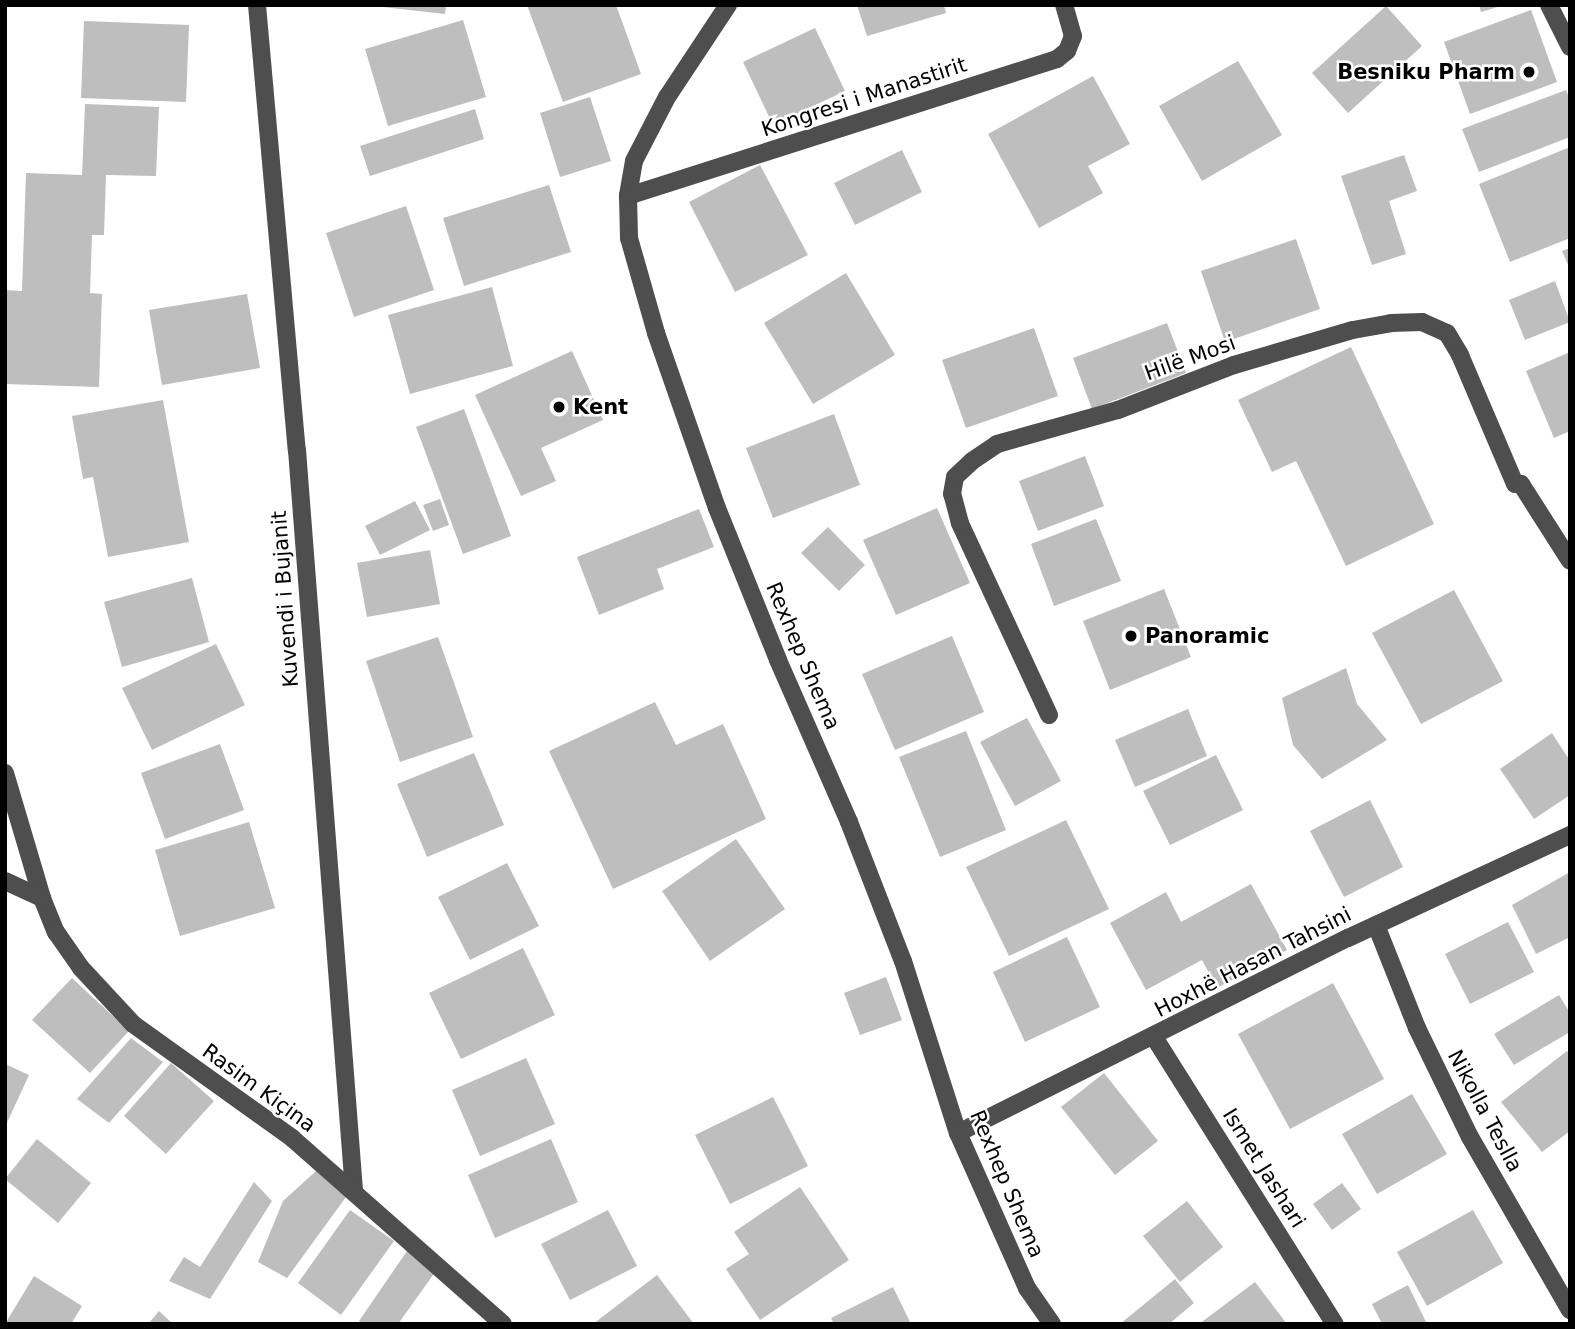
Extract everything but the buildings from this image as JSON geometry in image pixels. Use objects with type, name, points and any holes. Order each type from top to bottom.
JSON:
[{"type":"street","name":"Kuvendi i Bujanit","points":[[257,5],[297,450],[354,1190]]},
{"type":"street","name":"Rexhep Shema","points":[[728,5],[661,108],[634,161],[628,196],[629,238],[656,333],[717,508],[778,660],[849,822],[903,961],[958,1133],[1027,1288],[1052,1324]]},
{"type":"street","name":"Kongresi i Manastirit","points":[[628,196],[1057,59],[1068,51],[1073,36],[1064,5]]},
{"type":"street","points":[[1549,5],[1570,47]]},
{"type":"street","name":"Hilë Mosi","points":[[1049,715],[960,523],[953,495],[955,477],[997,444],[1118,410],[1247,361],[1353,330],[1391,323],[1422,322],[1447,333],[1460,355],[1515,484],[1521,484],[1570,561]]},
{"type":"street","name":"Rasim Kiçina","points":[[5,773],[41,898],[56,932],[81,968],[133,1024],[292,1138],[503,1324]]},
{"type":"street","name":"Hoxhë Hasan Tahsini","points":[[958,1133],[1376,925],[1570,835]]},
{"type":"street","points":[[5,881],[41,898]]},
{"type":"street","name":"Nikolla Teslla","points":[[1376,925],[1417,1028],[1470,1137],[1570,1310]]},
{"type":"street","name":"Ismet Jashari","points":[[1154,1037],[1335,1324]]},
{"type":"place","name":"Besniku Pharm","points":[[1529,72]]},
{"type":"place","name":"Kent","points":[[559,407]]},
{"type":"place","name":"Panoramic","points":[[1131,636]]}]
